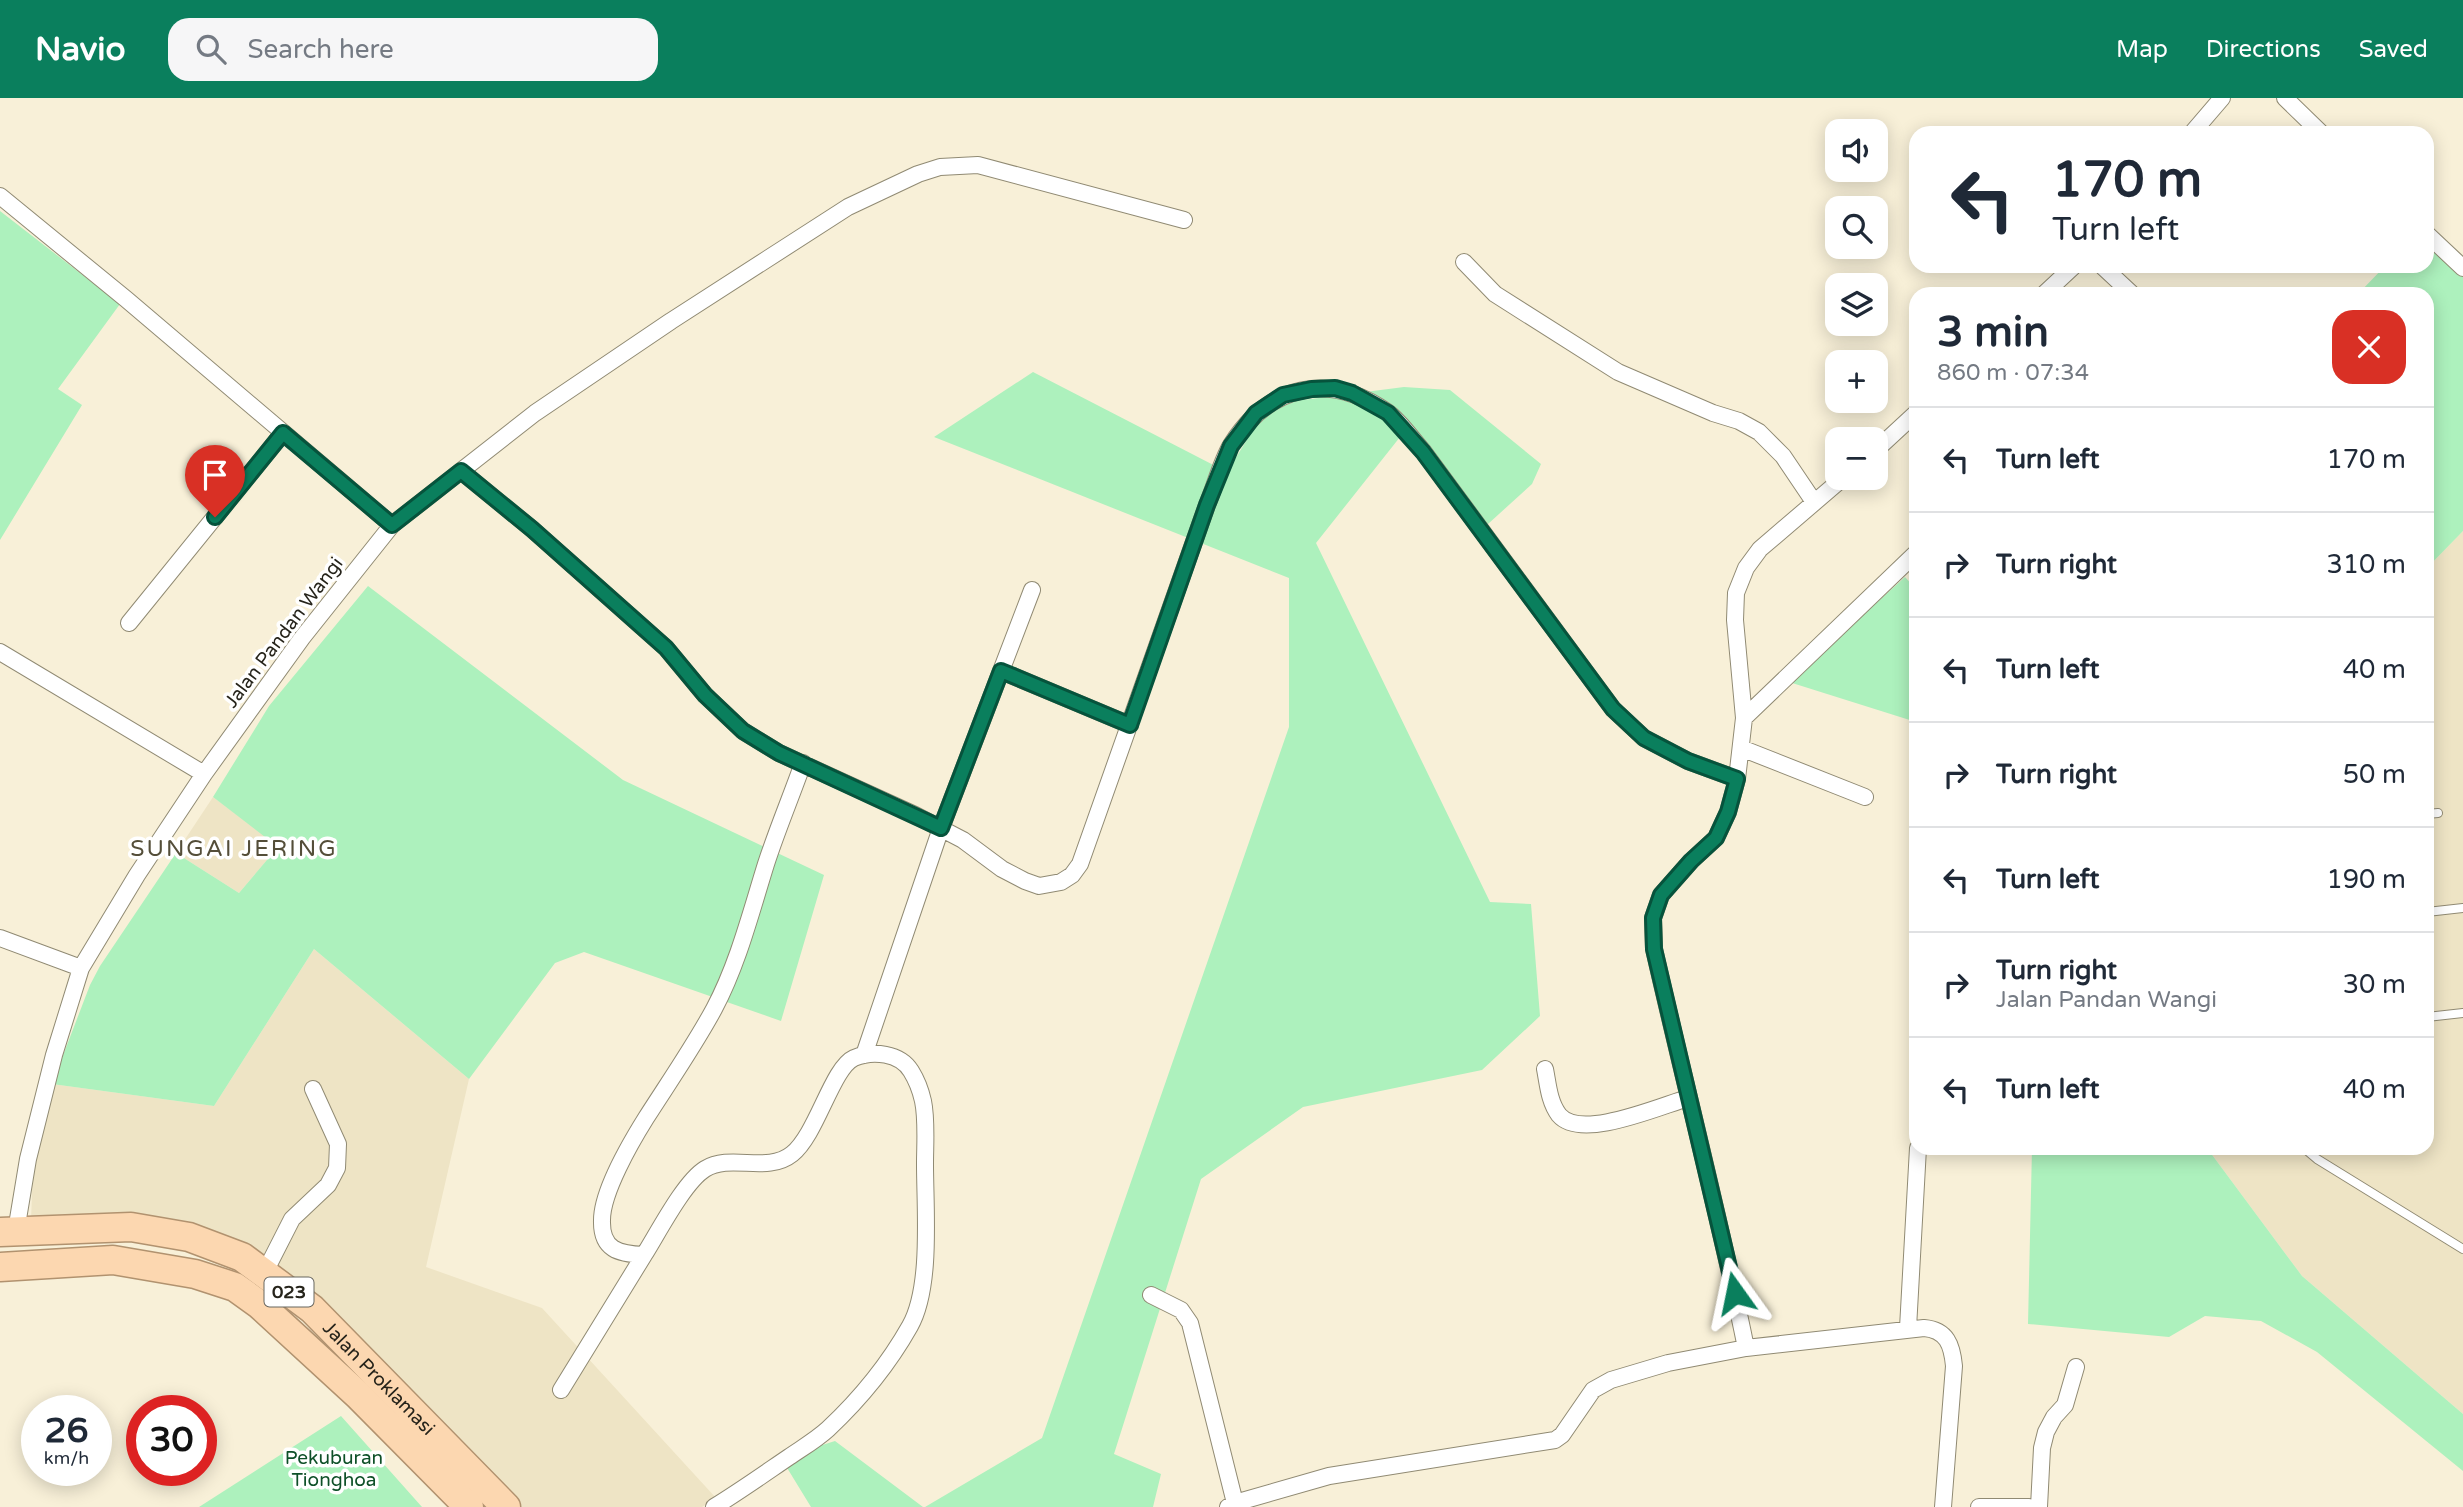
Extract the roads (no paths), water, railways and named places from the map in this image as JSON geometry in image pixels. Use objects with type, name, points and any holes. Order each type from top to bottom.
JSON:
[{"type":"highway","name":"Jalan Proklamasi","points":[[8,1231],[131,1227],[189,1237],[242,1257],[312,1309],[466,1491]]},
{"type":"highway","name":"Jalan Proklamasi","points":[[0,1267],[113,1260],[195,1274],[235,1287],[260,1305],[466,1491],[506,1507]]},
{"type":"street","points":[[2198,126],[2222,98]]},
{"type":"street","points":[[2285,98],[2314,126]]},
{"type":"street","name":"Jalan Pandan Wangi","points":[[8,1231],[54,1055],[81,968],[137,875],[204,774],[302,638],[392,525],[535,413],[671,321],[848,207],[918,174],[940,167],[978,165],[1184,220]]},
{"type":"street","points":[[0,196],[126,299],[392,525]]},
{"type":"street","points":[[2434,241],[2463,268]]},
{"type":"street","points":[[1464,261],[1495,294],[1618,372],[1713,413],[1739,421],[1759,432],[1783,456],[1814,502]]},
{"type":"street","points":[[2052,287],[2066,273]]},
{"type":"street","points":[[2110,273],[2124,287]]},
{"type":"street","points":[[461,471],[532,529],[666,648],[705,695],[743,731],[779,753],[941,828],[963,840],[1002,869],[1039,886],[1061,882],[1072,875],[1080,864],[1207,505],[1231,446],[1256,413],[1283,395],[1335,388],[1352,393],[1388,413],[1423,452],[1613,709],[1644,738],[1688,761],[1737,779]]},
{"type":"street","points":[[1888,439],[1909,419]]},
{"type":"street","points":[[129,623],[283,433]]},
{"type":"street","points":[[1746,1348],[1654,949],[1653,918],[1661,895],[1716,838],[1728,812],[1737,779],[1744,718],[1735,620],[1736,593],[1746,568],[1760,549],[1828,490]]},
{"type":"street","points":[[1744,718],[1909,560]]},
{"type":"street","points":[[864,1055],[941,828],[1032,590]]},
{"type":"street","points":[[0,652],[204,774]]},
{"type":"street","points":[[1001,671],[1130,725]]},
{"type":"street","points":[[1741,748],[1865,797]]},
{"type":"street","points":[[644,1255],[622,1254],[610,1246],[603,1232],[601,1218],[605,1202],[635,1136],[715,1008],[743,940],[803,763]]},
{"type":"street","points":[[0,938],[81,968]]},
{"type":"street","points":[[561,1390],[694,1177],[707,1168],[722,1163],[775,1163],[792,1154],[828,1099],[840,1069],[851,1060],[864,1055],[881,1054],[897,1058],[911,1070],[923,1101],[925,1239],[922,1290],[912,1324],[875,1380],[826,1431],[714,1507]]},
{"type":"street","points":[[1545,1069],[1552,1104],[1565,1121],[1578,1125],[1621,1119],[1688,1098]]},
{"type":"street","points":[[265,1272],[292,1219],[328,1185],[337,1168],[338,1144],[313,1089]]},
{"type":"street","points":[[1908,1328],[1918,1155]]},
{"type":"street","points":[[1151,1295],[1181,1310],[1190,1323],[1232,1505],[1329,1476],[1555,1440],[1562,1435],[1593,1390],[1611,1380],[1668,1363],[1746,1348],[1908,1328],[1934,1328],[1946,1336],[1952,1349],[1954,1366],[1943,1507]]},
{"type":"street","points":[[2039,1507],[2042,1448],[2046,1432],[2065,1405],[2076,1367]]},
{"type":"street","points":[[1979,1507],[2029,1507]]},
{"type":"lane","points":[[2434,813],[2438,813]]},
{"type":"lane","points":[[2434,911],[2463,908]]},
{"type":"lane","points":[[2434,1016],[2463,1013]]},
{"type":"lane","points":[[2312,1155],[2463,1249]]},
{"type":"district","name":"SUNGAI JERING","points":[[234,848]]},
{"type":"park label","name":"Pekuburan Tionghoa","points":[[334,1468]]}]
